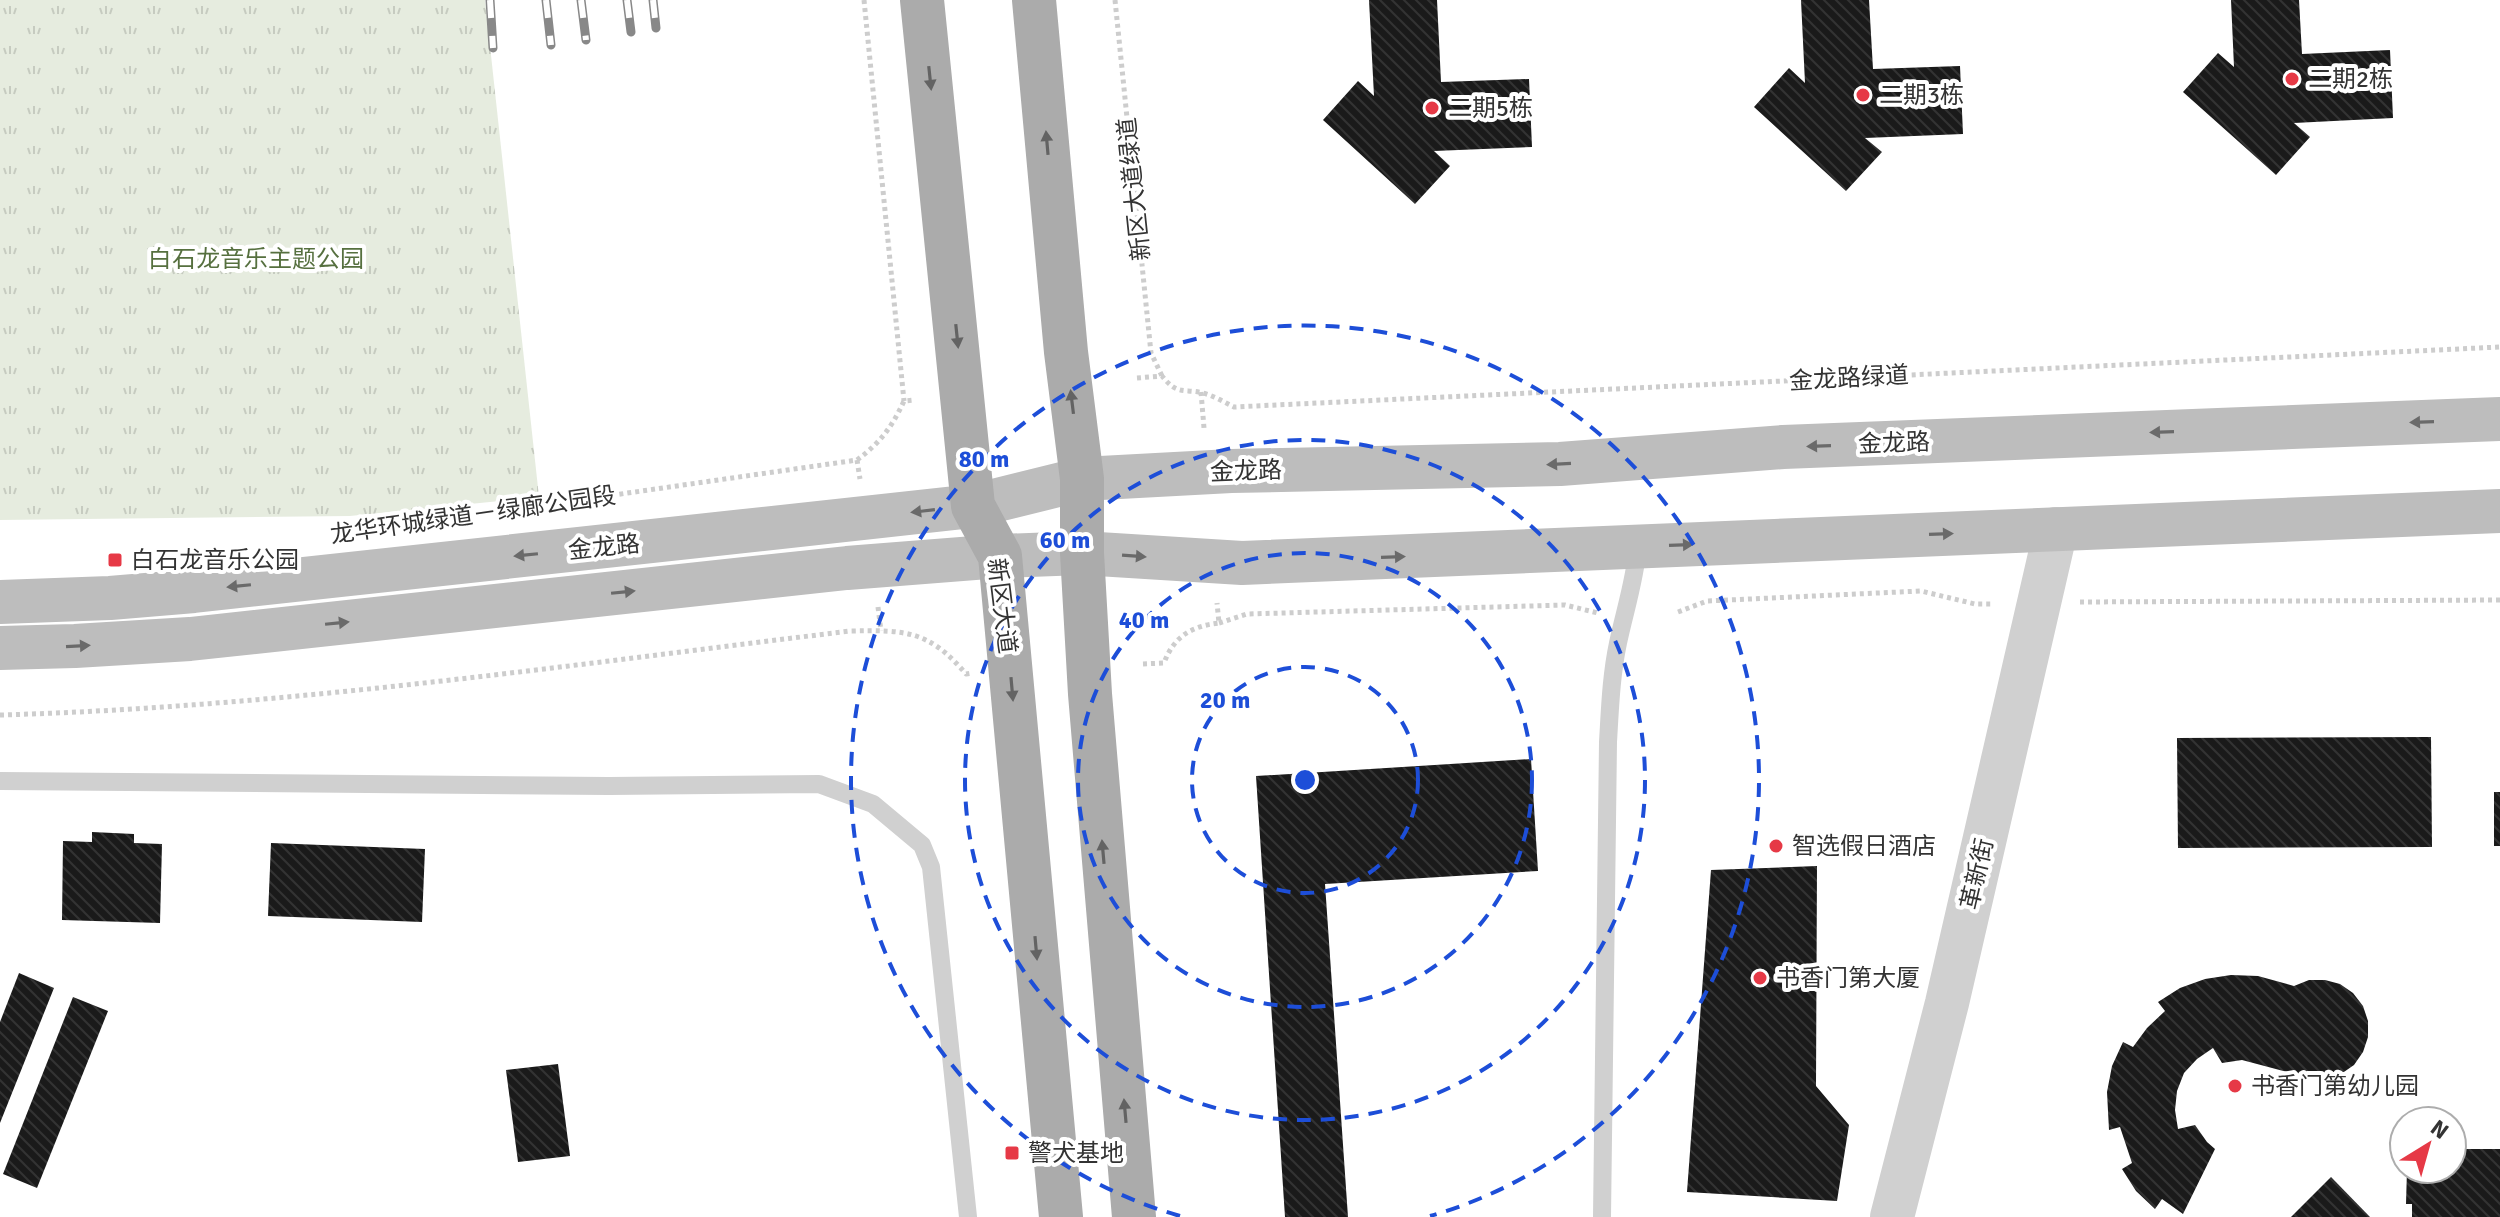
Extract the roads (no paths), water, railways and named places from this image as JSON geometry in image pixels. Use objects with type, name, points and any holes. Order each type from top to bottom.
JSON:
[{"type":"main road","name":"新区大道","points":[[922,0],[973,506],[1000,556],[1061,1217]]},
{"type":"main road","points":[[1034,0],[1066,352],[1082,479],[1082,553],[1093,725],[1134,1217]]},
{"type":"main road","name":"金龙路","points":[[0,602],[194,591],[973,506],[1082,479],[1231,471],[1560,464],[1799,446],[2500,419]]},
{"type":"main road","name":"金龙路","points":[[0,648],[190,639],[847,568],[1000,556],[1082,553],[1242,563],[2500,511]]},
{"type":"street","name":"革新街","points":[[1892,1217],[1947,1003],[2056,529]]},
{"type":"lane","points":[[1602,1217],[1608,742],[1618,643],[1635,580],[1638,546]]},
{"type":"lane","points":[[0,781],[609,786],[819,784],[873,804],[922,845],[931,867],[968,1217]]},
{"type":"railway","points":[[490,0],[493,48]]},
{"type":"railway","points":[[546,0],[551,45]]},
{"type":"railway","points":[[581,0],[586,40]]},
{"type":"railway","points":[[627,0],[631,32]]},
{"type":"railway","points":[[653,0],[656,28]]},
{"type":"place","name":"二期2栋","points":[[2292,79]]},
{"type":"place","name":"二期3栋","points":[[1863,95]]},
{"type":"place","name":"二期5栋","points":[[1432,108]]},
{"type":"place","name":"白石龙音乐公园","points":[[115,560]]},
{"type":"place","name":"智选假日酒店","points":[[1776,846]]},
{"type":"place","name":"书香门第大厦","points":[[1760,978]]},
{"type":"place","name":"书香门第幼儿园","points":[[2235,1086]]},
{"type":"place","name":"警犬基地","points":[[1012,1153]]},
{"type":"park label","name":"白石龙音乐主题公园","points":[[256,259]]}]
